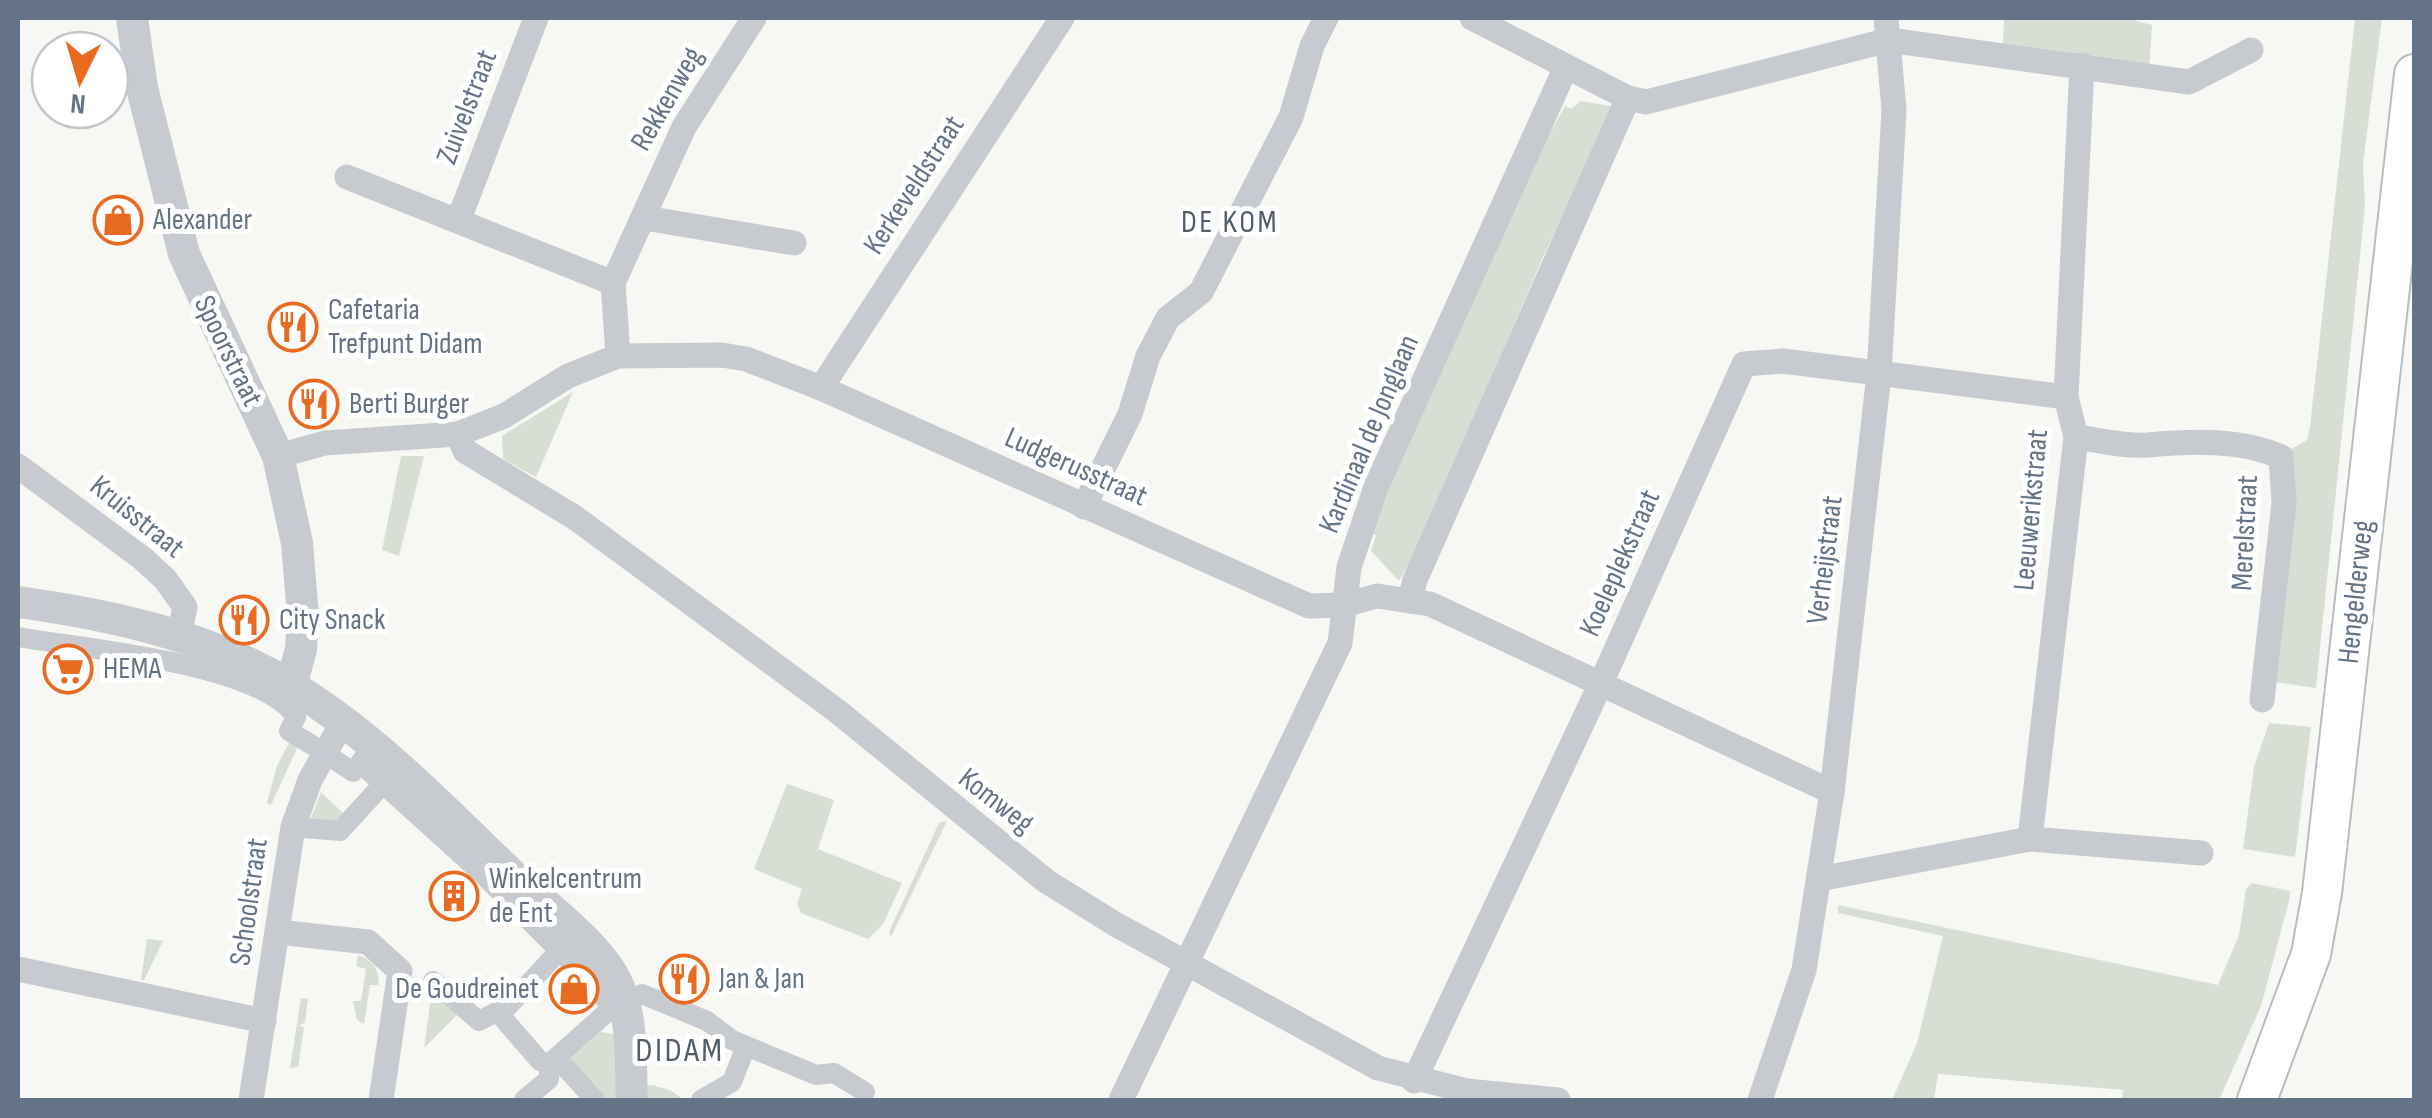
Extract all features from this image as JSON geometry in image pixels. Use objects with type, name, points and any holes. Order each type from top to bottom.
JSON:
[{"type":"main road","name":"Hengelderweg","points":[[2257,1100],[2312,954],[2322,893],[2414,74]]},
{"type":"street","name":"Spoorstraat","points":[[132,18],[142,88],[184,254],[278,456],[297,543],[303,616],[301,649],[291,686]]},
{"type":"street","name":"Zuivelstraat","points":[[459,219],[536,18]]},
{"type":"street","name":"Rekkenweg","points":[[612,283],[684,127],[754,18]]},
{"type":"street","name":"Kerkeveldstraat","points":[[821,388],[1062,18]]},
{"type":"street","points":[[1084,506],[1130,414],[1148,356],[1168,318],[1201,292],[1291,116],[1312,46],[1326,18]]},
{"type":"street","points":[[1472,18],[1628,98],[1646,102],[1887,29],[2189,82],[2251,50]]},
{"type":"street","name":"Verheijstraat","points":[[1760,1100],[1804,970],[1832,792],[1879,374],[1894,110],[1887,29]]},
{"type":"street","name":"Leeuwerikstraat","points":[[2030,839],[2076,437],[2066,397],[2082,66]]},
{"type":"street","name":"Kardinaal de Jonglaan","points":[[1122,1100],[1340,643],[1349,567],[1376,488],[1566,67]]},
{"type":"street","points":[[1410,601],[1415,580],[1628,98]]},
{"type":"street","points":[[347,177],[612,283],[618,356]]},
{"type":"street","points":[[645,218],[794,243]]},
{"type":"street","name":"Ludgerusstraat","points":[[278,456],[326,443],[458,434],[504,416],[568,376],[618,356],[734,357],[821,388],[1308,606],[1344,604],[1377,596],[1430,604],[1602,681],[1832,792]]},
{"type":"street","name":"Koeleplekstraat","points":[[1414,1081],[1602,681],[1744,364],[1783,360],[2066,397]]},
{"type":"street","name":"Komweg","points":[[458,434],[465,450],[574,517],[821,699],[1046,881],[1378,1068],[1414,1081],[1558,1100]]},
{"type":"street","name":"Merelstraat","points":[[2076,437],[2145,446],[2172,440],[2261,448],[2281,457],[2284,504],[2262,700]]},
{"type":"street","name":"Kruisstraat","points":[[18,466],[165,579],[185,608],[179,636]]},
{"type":"street","points":[[18,602],[118,618],[179,636],[291,686],[342,722],[367,754],[383,784],[559,950],[612,1007],[544,1062]]},
{"type":"street","points":[[18,637],[249,679],[286,702],[296,717],[290,731],[353,772],[367,754]]},
{"type":"street","name":"Schoolstraat","points":[[252,1100],[292,827],[303,795],[342,722]]},
{"type":"street","points":[[367,754],[463,823],[606,966],[627,1016],[632,1100]]},
{"type":"street","points":[[292,827],[340,831],[383,784]]},
{"type":"street","points":[[1819,879],[2030,839],[2201,853]]},
{"type":"street","points":[[278,932],[368,942],[400,971],[381,1100]]},
{"type":"street","points":[[500,1015],[559,950]]},
{"type":"street","points":[[18,969],[264,1020]]},
{"type":"street","points":[[433,981],[479,1021],[496,1012],[544,1062],[549,1079],[524,1100]]},
{"type":"street","points":[[635,997],[642,994],[707,1021],[746,1046],[816,1075],[834,1074],[865,1092]]},
{"type":"street","points":[[700,1100],[732,1082],[746,1046]]},
{"type":"street","points":[[544,1062],[566,1068],[596,1100]]},
{"type":"shaded area","points":[[2004,18],[2125,18],[2152,25],[2149,69],[2003,50]]},
{"type":"shaded area","points":[[2355,18],[2382,18],[2363,163],[2365,206],[2316,688],[2275,682],[2289,450],[2307,440],[2310,427]]},
{"type":"shaded area","points":[[1581,101],[1610,106],[1611,114],[1543,257],[1419,546],[1399,581],[1371,551],[1376,535],[1370,534],[1379,505],[1519,189],[1565,106],[1571,109]]},
{"type":"shaded area","points":[[573,392],[536,477],[503,459],[502,436]]},
{"type":"shaded area","points":[[401,456],[424,456],[399,556],[382,550]]},
{"type":"shaded area","points":[[2269,723],[2311,727],[2295,857],[2243,849],[2254,767]]},
{"type":"shaded area","points":[[292,737],[300,742],[271,805],[267,803],[277,766]]},
{"type":"shaded area","points":[[787,784],[834,800],[818,849],[902,883],[883,924],[868,939],[801,913],[797,904],[802,889],[754,869]]},
{"type":"shaded area","points":[[321,792],[344,814],[333,825],[309,823]]},
{"type":"shaded area","points":[[947,821],[891,937],[889,932],[939,823]]},
{"type":"shaded area","points":[[2252,883],[2290,891],[2289,901],[2261,1006],[2219,1100],[2122,1100],[2123,1090],[1938,1074],[1934,1100],[1892,1100],[1917,1043],[1943,936],[1838,913],[1838,905],[2218,985],[2239,935],[2246,889]]},
{"type":"shaded area","points":[[147,939],[163,941],[141,980]]},
{"type":"shaded area","points":[[358,955],[374,966],[379,980],[378,985],[370,985],[364,1024],[357,1020],[353,1001],[361,1001],[366,969],[356,966]]},
{"type":"shaded area","points":[[437,996],[458,1014],[424,1048],[431,998]]},
{"type":"shaded area","points":[[301,998],[308,999],[305,1022],[299,1026],[304,1027],[298,1067],[290,1068]]},
{"type":"shaded area","points":[[600,1032],[614,1034],[619,1100],[604,1100],[568,1061]]},
{"type":"shaded area","points":[[645,1086],[670,1090],[684,1100],[644,1100]]},
{"type":"place","name":"Alexander","points":[[118,220]]},
{"type":"place","name":"Cafetaria Trefpunt Didam","points":[[293,327]]},
{"type":"place","name":"Berti Burger","points":[[314,404]]},
{"type":"place","name":"City Snack","points":[[244,620]]},
{"type":"place","name":"HEMA","points":[[68,669]]},
{"type":"place","name":"Winkelcentrum de Ent","points":[[454,896]]},
{"type":"place","name":"Jan & Jan","points":[[684,979]]},
{"type":"place","name":"De Goudreinet","points":[[574,989]]},
{"type":"district","name":"DE KOM","points":[[1230,222]]},
{"type":"district","name":"DIDAM","points":[[680,1050]]}]
